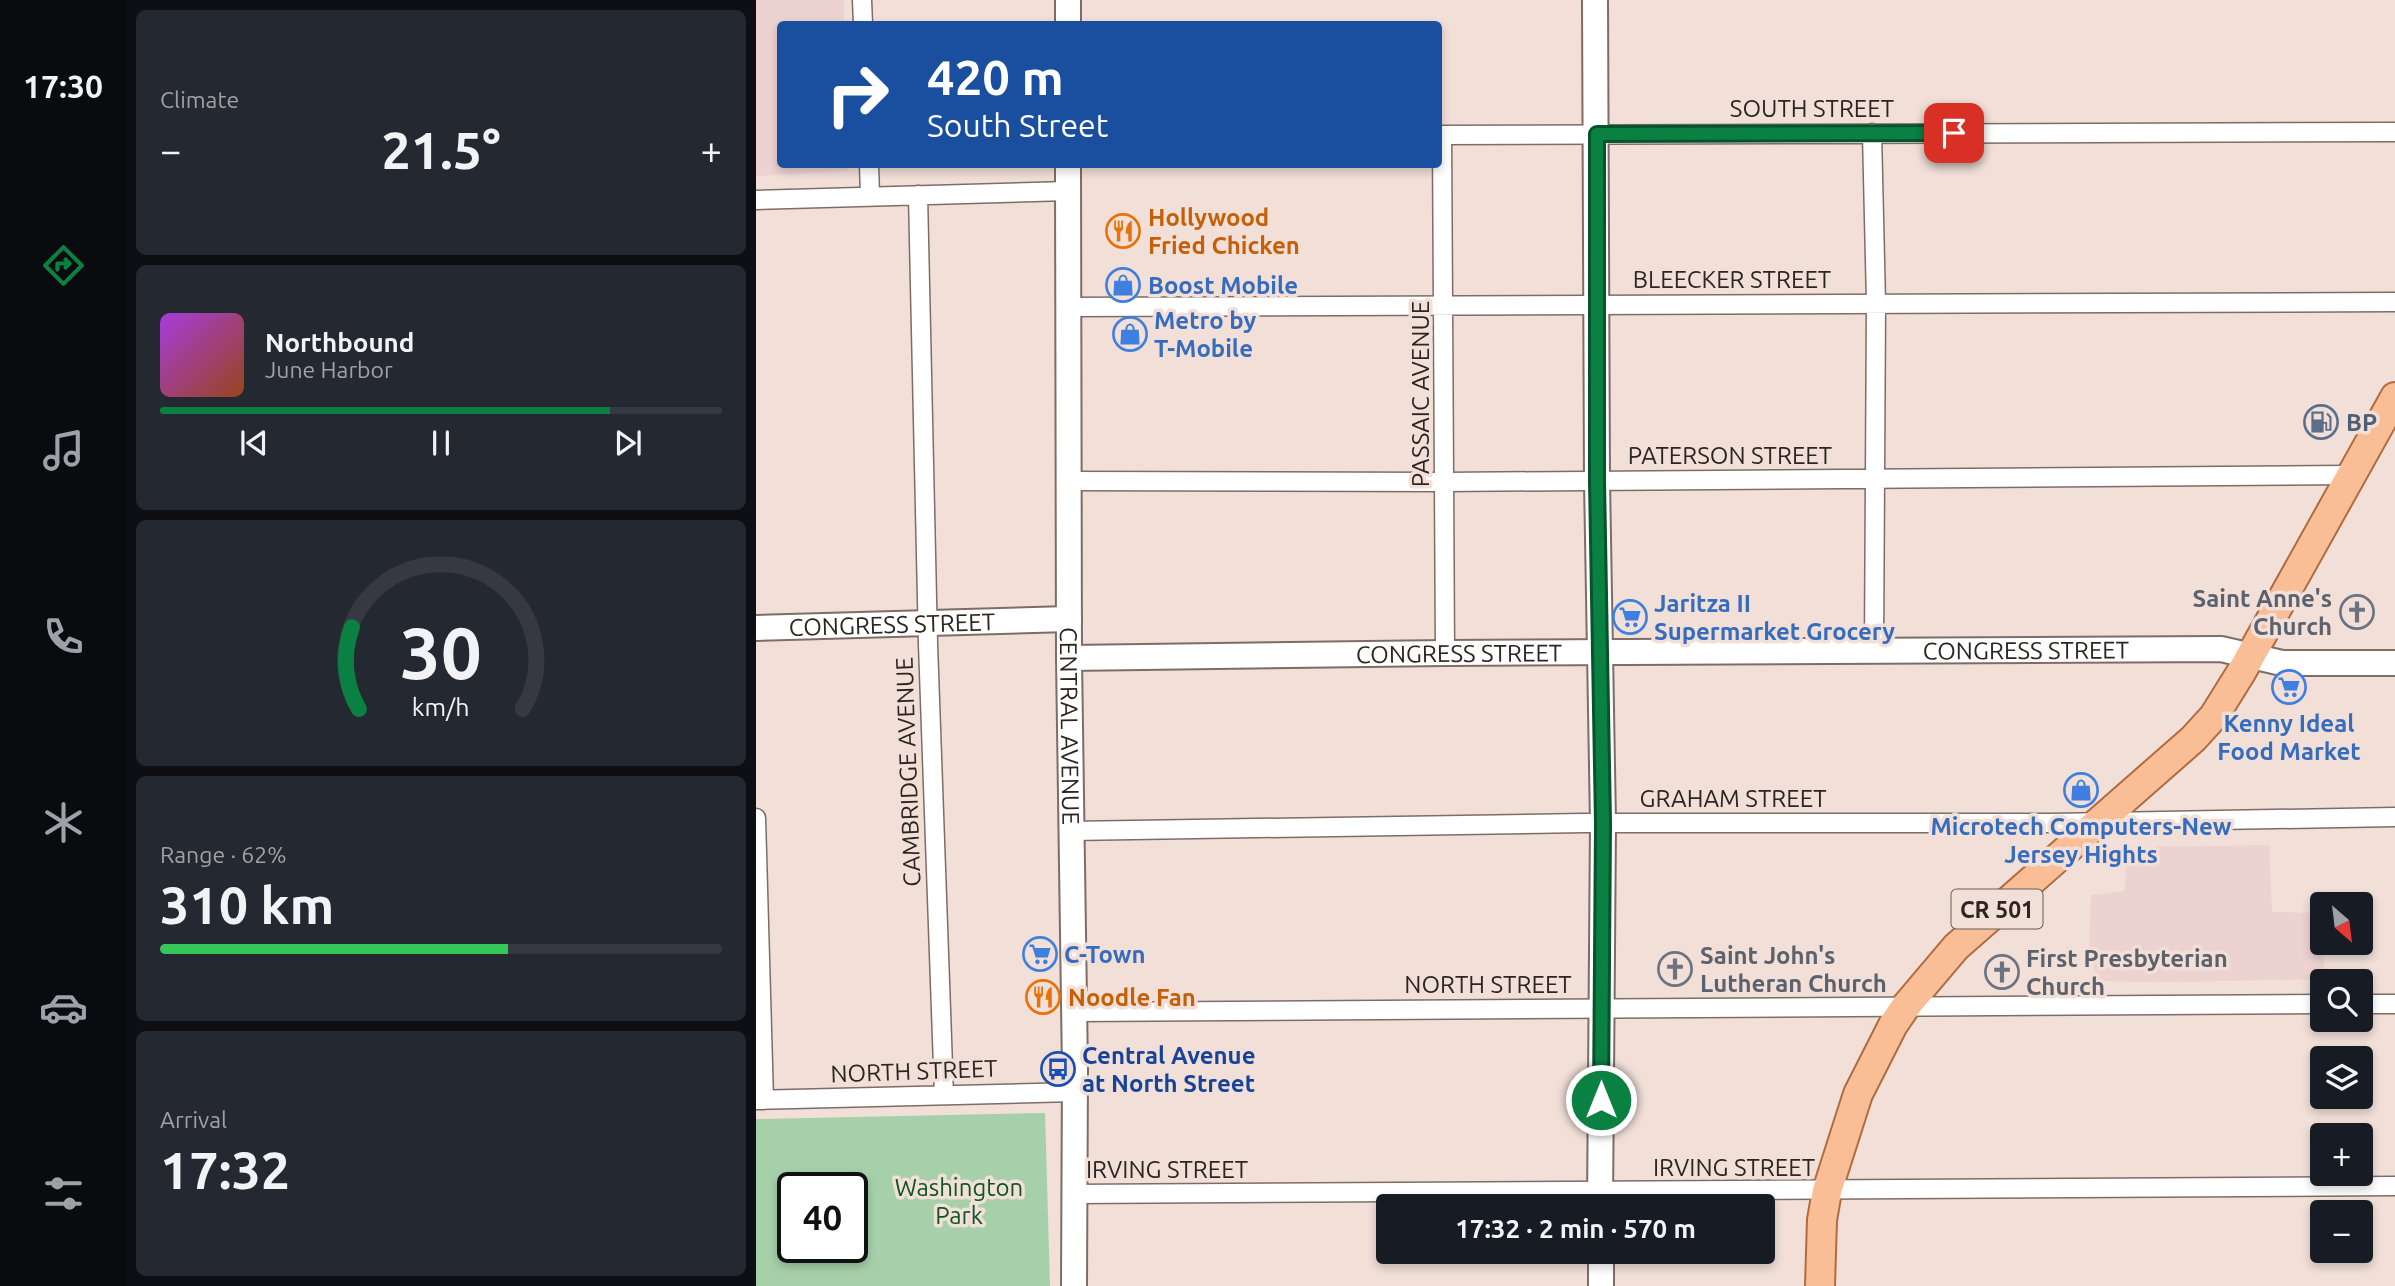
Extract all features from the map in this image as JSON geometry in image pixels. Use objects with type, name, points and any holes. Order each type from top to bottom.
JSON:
[{"type":"main road","name":"CR 501","points":[[1820,1286],[1822,1220],[1828,1191],[1858,1094],[1906,1006],[1956,947],[2193,739],[2214,716],[2395,397]]},
{"type":"street","points":[[862,0],[863,21]]},
{"type":"street","points":[[1068,0],[1068,21]]},
{"type":"street","points":[[1595,0],[1597,481],[1603,823],[1600,1194]]},
{"type":"street","name":"SOUTH STREET","points":[[1442,135],[2395,132]]},
{"type":"street","points":[[1872,133],[1876,303],[1874,650]]},
{"type":"street","points":[[869,168],[870,195]]},
{"type":"street","name":"CENTRAL AVENUE","points":[[1068,168],[1074,1286]]},
{"type":"street","name":"PASSAIC AVENUE","points":[[1441,168],[1445,653]]},
{"type":"street","points":[[756,200],[1068,191]]},
{"type":"street","name":"CAMBRIDGE AVENUE","points":[[918,195],[928,622],[944,1095]]},
{"type":"street","name":"BLEECKER STREET","points":[[1069,307],[2395,302]]},
{"type":"street","name":"PATERSON STREET","points":[[1070,481],[1444,482],[2350,475]]},
{"type":"street","name":"CONGRESS STREET","points":[[756,628],[1069,619]]},
{"type":"street","name":"CONGRESS STREET","points":[[1069,658],[2221,649],[2282,663],[2395,663]]},
{"type":"street","name":"GRAHAM STREET","points":[[1071,831],[1603,823],[2098,822],[2395,817]]},
{"type":"street","points":[[756,818],[760,1100]]},
{"type":"street","name":"NORTH STREET","points":[[1074,1012],[2310,1004]]},
{"type":"street","points":[[2373,1004],[2395,1004]]},
{"type":"street","name":"NORTH STREET","points":[[760,1100],[1074,1091]]},
{"type":"street","name":"IRVING STREET","points":[[1742,1194],[2395,1186]]},
{"type":"street","name":"IRVING STREET","points":[[1073,1194],[1376,1197]]},
{"type":"street","points":[[1601,1264],[1601,1286]]},
{"type":"shaded area","points":[[756,0],[844,0],[844,21],[777,21],[777,168],[848,168],[848,171],[756,176]]},
{"type":"shaded area","points":[[2269,845],[2272,912],[2310,913],[2310,956],[2324,956],[2325,969],[2310,969],[2310,979],[2096,981],[2089,950],[2091,895],[2125,891],[2126,847]]},
{"type":"green space","name":"Washington Park","points":[[1045,1113],[1050,1286],[756,1286],[756,1119]]},
{"type":"place","name":"Hollywood Fried Chicken","points":[[1123,231]]},
{"type":"place","name":"Boost Mobile","points":[[1123,285]]},
{"type":"place","name":"Metro by T-Mobile","points":[[1130,334]]},
{"type":"place","name":"BP","points":[[2321,422]]},
{"type":"place","name":"Saint Anne's Church","points":[[2357,612]]},
{"type":"place","name":"Jaritza II Supermarket Grocery","points":[[1630,617]]},
{"type":"place","name":"Kenny Ideal Food Market","points":[[2289,687]]},
{"type":"place","name":"Microtech Computers-New Jersey Hights","points":[[2081,790]]},
{"type":"place","name":"C-Town","points":[[1040,954]]},
{"type":"place","name":"Saint John's Lutheran Church","points":[[1675,969]]},
{"type":"place","name":"First Presbyterian Church","points":[[2002,972]]},
{"type":"place","name":"Noodle Fan","points":[[1043,997]]},
{"type":"place","name":"Central Avenue at North Street","points":[[1058,1069]]},
{"type":"route","points":[[1601,1100],[1603,823],[1597,481],[1597,134],[1954,133]]}]
